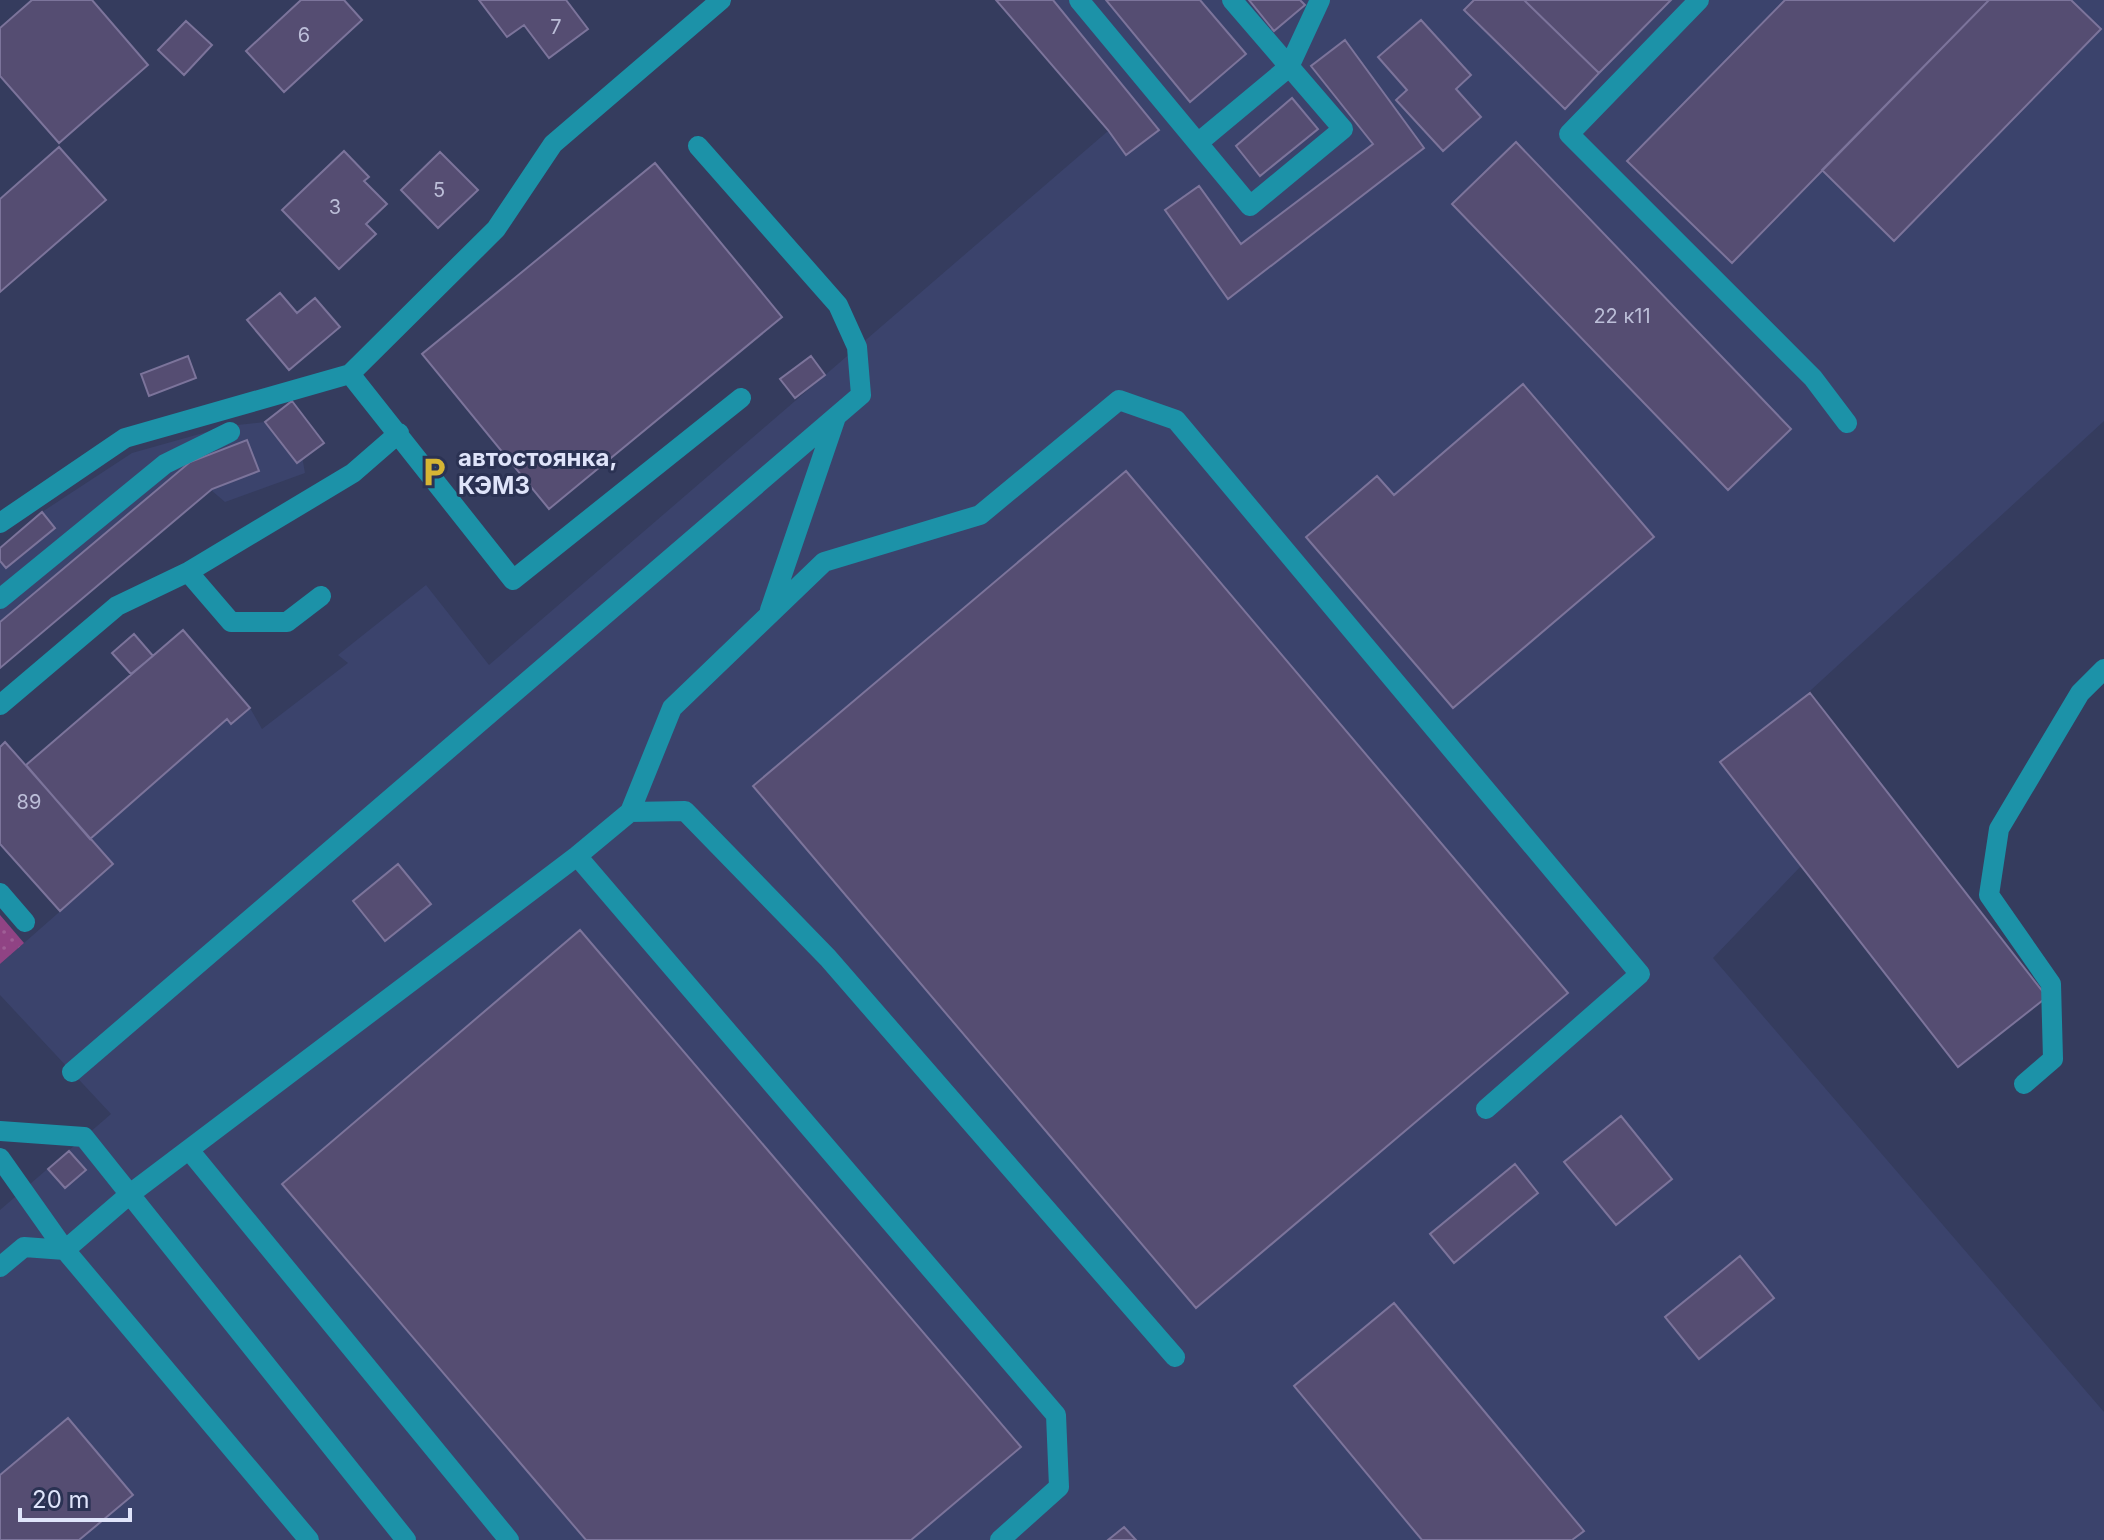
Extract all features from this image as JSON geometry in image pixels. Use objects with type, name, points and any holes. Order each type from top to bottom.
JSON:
[{"type":"street","points":[[0,523],[125,438],[350,374],[496,229],[553,144],[721,0]]},
{"type":"street","points":[[1079,0],[1250,206],[1343,129],[1232,0]]},
{"type":"street","points":[[1199,142],[1289,67],[1320,0]]},
{"type":"street","points":[[1699,0],[1569,134],[1813,378],[1847,423]]},
{"type":"street","points":[[72,1072],[861,395],[857,347],[838,305],[698,146]]},
{"type":"street","points":[[350,374],[513,580],[741,398]]},
{"type":"street","points":[[0,1267],[24,1247],[65,1250],[130,1194],[577,856],[630,812],[672,708],[824,562],[980,515],[1119,400],[1176,420],[1640,974],[1486,1109]]},
{"type":"street","points":[[768,616],[836,417]]},
{"type":"street","points":[[0,599],[165,464],[230,432]]},
{"type":"street","points":[[0,705],[117,606],[188,572],[353,473],[399,433]]},
{"type":"street","points":[[188,572],[231,622],[287,622],[321,596]]},
{"type":"street","points":[[2024,1084],[2053,1059],[2051,984],[1989,895],[1999,829],[2080,693],[2104,669]]},
{"type":"street","points":[[630,812],[685,811],[828,958],[1175,1357]]},
{"type":"street","points":[[577,856],[1056,1415],[1059,1487],[1000,1540]]},
{"type":"street","points":[[0,893],[25,922]]},
{"type":"street","points":[[0,1131],[84,1137],[406,1540]]},
{"type":"street","points":[[189,1150],[509,1540]]},
{"type":"street","points":[[0,1158],[65,1250],[309,1540]]},
{"type":"shaded area","points":[[996,0],[2104,0],[2104,421],[1799,701],[1721,762],[1801,866],[1713,958],[2104,1412],[2104,1540],[0,1540],[0,1210],[111,1114],[0,995],[0,964],[113,865],[90,839],[227,719],[232,723],[250,708],[262,729],[348,663],[338,655],[426,585],[489,665],[1108,131]]},
{"type":"shaded area","points":[[292,401],[305,473],[225,502],[211,490],[0,668],[0,548],[42,512],[132,453],[228,426],[265,422]]},
{"type":"shaded area","points":[[0,915],[24,943],[0,964]]},
{"type":"building","points":[[32,0],[92,0],[148,65],[59,143],[0,76],[0,28]]},
{"type":"building","points":[[301,0],[344,0],[362,20],[284,92],[246,51]]},
{"type":"building","points":[[479,0],[566,0],[588,29],[549,58],[524,25],[507,37]]},
{"type":"building","points":[[996,0],[1053,0],[1159,130],[1126,155]]},
{"type":"building","points":[[1106,0],[1200,0],[1246,54],[1190,102]]},
{"type":"building","points":[[1249,0],[1300,0],[1305,5],[1274,31]]},
{"type":"building","points":[[1474,0],[1524,0],[1599,73],[1565,109],[1464,10]]},
{"type":"building","points":[[1524,0],[1671,0],[1599,73]]},
{"type":"building","points":[[1785,0],[1989,0],[1732,263],[1627,161]]},
{"type":"building","points":[[1989,0],[2071,0],[2101,29],[1894,241],[1822,170]]},
{"type":"building","points":[[1421,20],[1471,75],[1456,89],[1481,117],[1443,151],[1396,100],[1407,90],[1378,57]]},
{"type":"building","points":[[186,21],[212,45],[184,75],[158,50]]},
{"type":"building","points":[[1345,40],[1424,148],[1228,299],[1165,210],[1199,186],[1241,244],[1373,144],[1311,66]]},
{"type":"building","points":[[1292,98],[1318,129],[1260,176],[1236,146]]},
{"type":"building","points":[[1516,142],[1791,429],[1728,490],[1452,204]]},
{"type":"building","points":[[59,147],[106,200],[0,292],[0,199]]},
{"type":"building","points":[[344,151],[369,177],[364,181],[387,204],[366,224],[376,234],[339,269],[282,210]]},
{"type":"building","points":[[440,152],[478,190],[438,228],[401,190]]},
{"type":"building","points":[[655,163],[782,317],[549,509],[422,354]]},
{"type":"building","points":[[280,293],[297,313],[315,298],[340,327],[289,370],[247,320]]},
{"type":"building","points":[[188,356],[196,378],[149,396],[141,374]]},
{"type":"building","points":[[811,356],[825,375],[795,398],[780,379]]},
{"type":"building","points":[[1523,384],[1654,537],[1453,708],[1306,537],[1377,476],[1394,495]]},
{"type":"building","points":[[292,401],[324,443],[297,463],[265,422]]},
{"type":"building","points":[[247,440],[259,471],[212,489],[0,668],[0,622],[190,462]]},
{"type":"building","points":[[1126,471],[1568,993],[1196,1308],[753,786]]},
{"type":"building","points":[[42,512],[55,528],[6,568],[0,561],[0,548]]},
{"type":"building","points":[[183,630],[250,708],[231,724],[227,719],[90,839],[26,765]]},
{"type":"building","points":[[134,634],[153,656],[131,674],[112,653]]},
{"type":"building","points":[[1810,693],[2047,997],[1958,1067],[1720,762]]},
{"type":"building","points":[[5,742],[113,864],[60,911],[0,844],[0,747]]},
{"type":"building","points":[[398,864],[431,904],[385,941],[353,901]]},
{"type":"building","points":[[580,930],[1021,1447],[911,1540],[586,1540],[282,1184]]},
{"type":"building","points":[[1621,1116],[1672,1179],[1616,1225],[1564,1162]]},
{"type":"building","points":[[69,1151],[86,1170],[65,1188],[48,1169]]},
{"type":"building","points":[[1515,1164],[1538,1193],[1454,1263],[1430,1234]]},
{"type":"building","points":[[1740,1256],[1774,1298],[1699,1359],[1665,1317]]},
{"type":"building","points":[[1394,1303],[1584,1531],[1572,1540],[1422,1540],[1294,1386]]},
{"type":"building","points":[[68,1418],[133,1495],[79,1540],[0,1540],[0,1475]]},
{"type":"building","points":[[1124,1527],[1136,1540],[1108,1540]]},
{"type":"place","name":"автостоянка, КЭМЗ","points":[[434,472]]}]
